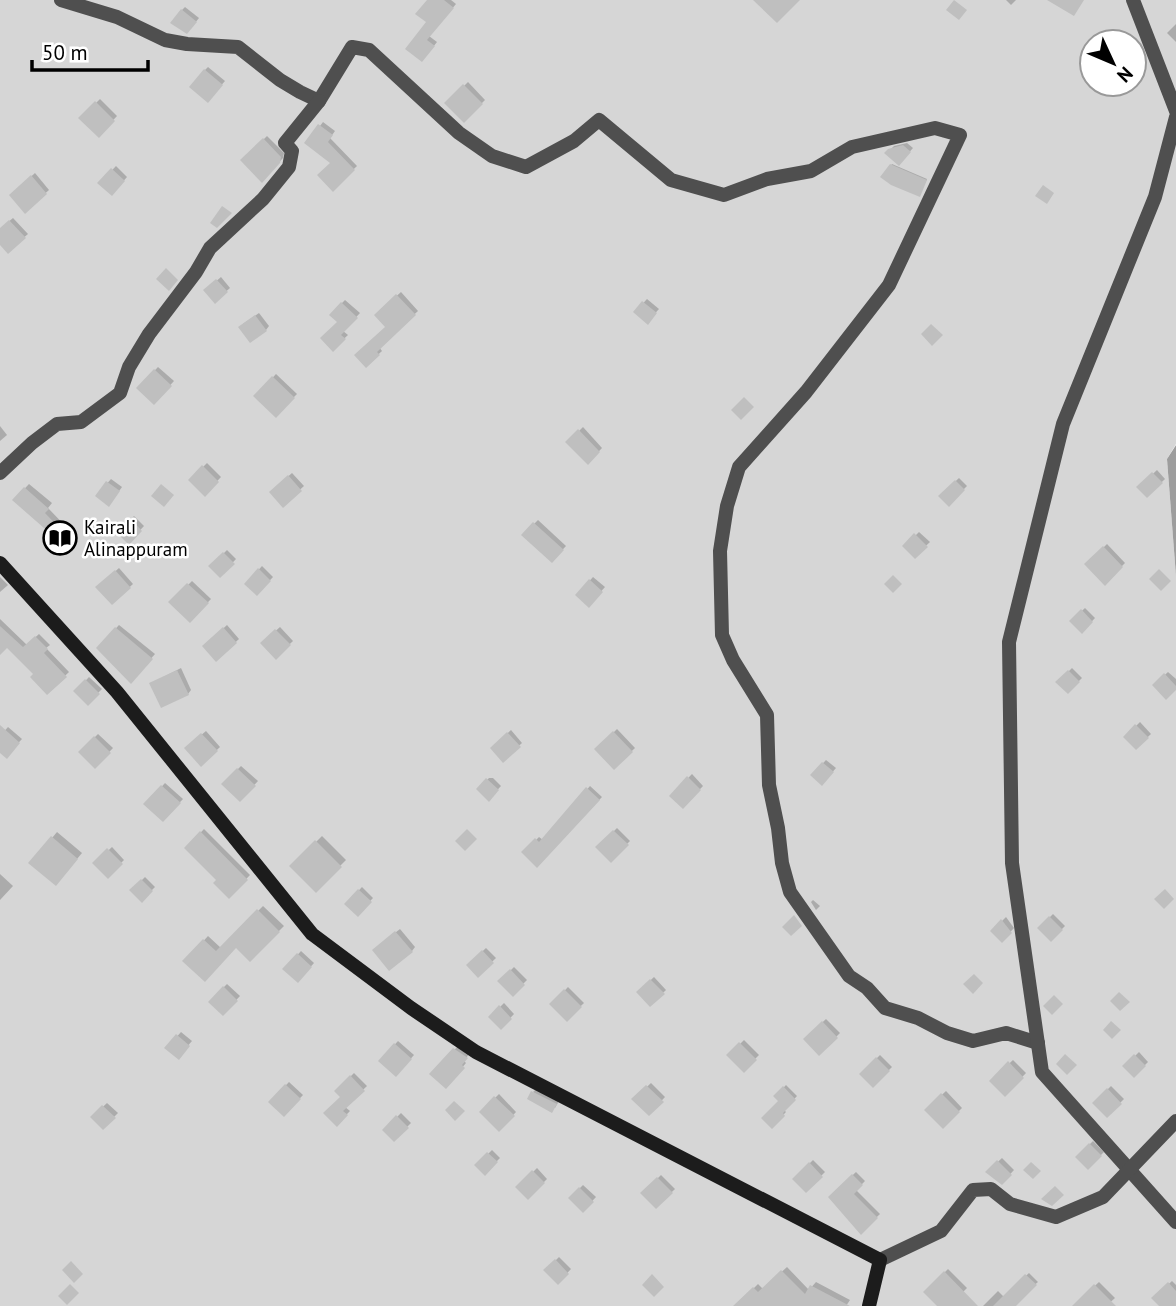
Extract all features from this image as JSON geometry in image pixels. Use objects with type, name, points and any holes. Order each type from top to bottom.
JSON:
[{"type":"main road","points":[[0,563],[117,692],[312,934],[411,1008],[477,1052],[880,1260],[869,1306]]},
{"type":"street","points":[[61,0],[117,17],[165,40],[238,47],[280,80],[319,101]]},
{"type":"street","points":[[1133,0],[1176,111]]},
{"type":"street","points":[[0,472],[57,424],[81,422],[120,393],[130,367],[149,334],[196,272],[210,248],[263,199],[289,167],[292,151],[285,143],[319,101],[352,47],[369,50],[459,133],[492,156],[526,167],[574,141],[599,120],[671,180],[724,195],[767,179],[811,171],[861,144],[935,128],[960,135],[889,285],[806,392],[738,467],[727,506],[720,551],[722,635],[733,660],[767,715],[769,785],[782,863],[790,892],[849,976],[866,988],[885,1008],[918,1018],[947,1033],[973,1041],[1006,1033],[1038,1043]]},
{"type":"street","points":[[1176,117],[1155,197],[1063,424],[1009,642],[1012,863],[1042,1072],[1176,1222]]},
{"type":"street","points":[[880,1260],[941,1231],[973,1190],[991,1189],[1010,1204],[1056,1217],[1102,1197],[1176,1121]]},
{"type":"shaded area","points":[[0,0],[1176,0],[1176,444],[1167,459],[1176,576],[1176,1306],[0,1306]]},
{"type":"shaded area","points":[[1176,445],[1176,576],[1167,459]]},
{"type":"building","points":[[427,0],[444,0],[454,8],[427,40],[435,46],[422,62],[405,49],[426,22],[415,14]]},
{"type":"building","points":[[753,0],[800,0],[777,23]]},
{"type":"building","points":[[954,0],[967,10],[959,20],[946,10]]},
{"type":"building","points":[[1047,0],[1084,0],[1074,16]]},
{"type":"building","points":[[181,9],[197,22],[187,34],[170,23]]},
{"type":"building","points":[[204,69],[223,85],[208,103],[189,87]]},
{"type":"building","points":[[463,84],[483,104],[464,123],[444,103]]},
{"type":"building","points":[[95,101],[115,121],[99,138],[78,118]]},
{"type":"building","points":[[318,124],[333,135],[328,142],[355,170],[333,192],[317,175],[330,163],[304,143]]},
{"type":"building","points":[[263,138],[281,157],[280,163],[262,183],[240,160]]},
{"type":"building","points":[[903,145],[911,152],[899,166],[884,153],[888,149]]},
{"type":"building","points":[[890,164],[927,180],[920,197],[891,185],[880,177]]},
{"type":"building","points":[[111,168],[125,181],[112,196],[97,183]]},
{"type":"building","points":[[31,175],[47,194],[25,214],[9,195]]},
{"type":"building","points":[[1043,185],[1054,193],[1047,204],[1035,196]]},
{"type":"building","points":[[222,206],[232,213],[217,228],[210,223]]},
{"type":"building","points":[[9,220],[26,238],[8,254],[0,245],[0,228]]},
{"type":"building","points":[[166,268],[178,280],[169,291],[156,279]]},
{"type":"building","points":[[216,279],[228,292],[215,304],[203,290]]},
{"type":"building","points":[[396,294],[416,315],[377,352],[380,355],[366,368],[354,355],[385,327],[374,315]]},
{"type":"building","points":[[642,301],[657,313],[648,325],[633,312]]},
{"type":"building","points":[[341,302],[358,318],[341,335],[346,339],[333,352],[320,338],[337,322],[329,315]]},
{"type":"building","points":[[255,315],[267,331],[250,343],[238,327]]},
{"type":"building","points":[[931,324],[943,335],[932,346],[921,334]]},
{"type":"building","points":[[154,369],[172,386],[154,405],[136,388]]},
{"type":"building","points":[[272,376],[295,398],[276,418],[253,396]]},
{"type":"building","points":[[744,397],[754,407],[741,420],[731,410]]},
{"type":"building","points":[[578,429],[600,452],[588,465],[565,442]]},
{"type":"building","points":[[202,465],[219,482],[205,497],[188,480]]},
{"type":"building","points":[[1152,472],[1163,483],[1147,498],[1136,487]]},
{"type":"building","points":[[288,475],[302,491],[283,508],[269,492]]},
{"type":"building","points":[[955,480],[965,490],[949,507],[938,496]]},
{"type":"building","points":[[106,481],[120,491],[109,507],[95,496]]},
{"type":"building","points":[[161,484],[174,495],[164,507],[151,496]]},
{"type":"building","points":[[24,487],[49,509],[45,513],[70,539],[60,549],[49,538],[52,535],[12,500]]},
{"type":"building","points":[[130,518],[142,531],[129,545],[116,532]]},
{"type":"building","points":[[533,522],[564,550],[552,563],[521,535]]},
{"type":"building","points":[[914,533],[928,547],[915,559],[902,546]]},
{"type":"building","points":[[1103,546],[1123,567],[1105,586],[1084,564]]},
{"type":"building","points":[[223,552],[235,564],[220,578],[208,566]]},
{"type":"building","points":[[258,568],[271,581],[257,596],[244,584]]},
{"type":"building","points":[[1159,569],[1171,581],[1161,591],[1149,579]]},
{"type":"building","points":[[115,570],[131,588],[112,605],[95,587]]},
{"type":"building","points":[[893,575],[902,584],[893,593],[884,584]]},
{"type":"building","points":[[589,579],[603,592],[589,608],[575,595]]},
{"type":"building","points":[[187,583],[209,603],[190,623],[168,602]]},
{"type":"building","points":[[1081,609],[1093,622],[1082,634],[1069,621]]},
{"type":"building","points":[[0,626],[23,647],[35,636],[48,649],[44,653],[67,677],[47,695],[30,677],[33,674],[7,648],[0,655]]},
{"type":"building","points":[[115,627],[153,659],[131,684],[96,648]]},
{"type":"building","points":[[223,627],[237,643],[216,662],[202,646]]},
{"type":"building","points":[[275,629],[291,645],[276,660],[260,643]]},
{"type":"building","points":[[177,670],[189,695],[161,708],[149,683]]},
{"type":"building","points":[[1068,670],[1080,682],[1068,694],[1055,682]]},
{"type":"building","points":[[1164,673],[1176,686],[1176,690],[1166,700],[1152,685]]},
{"type":"building","points":[[85,679],[100,694],[88,706],[73,691]]},
{"type":"building","points":[[1135,724],[1149,738],[1136,750],[1123,737]]},
{"type":"building","points":[[0,725],[20,743],[7,759],[0,753]]},
{"type":"building","points":[[613,731],[633,752],[614,770],[594,749]]},
{"type":"building","points":[[507,732],[521,747],[503,763],[490,748]]},
{"type":"building","points":[[201,733],[218,751],[201,767],[184,748]]},
{"type":"building","points":[[94,736],[111,753],[95,769],[78,752]]},
{"type":"building","points":[[822,762],[834,772],[822,786],[810,775]]},
{"type":"building","points":[[237,768],[256,786],[240,802],[221,784]]},
{"type":"building","points":[[687,776],[701,790],[683,809],[669,796]]},
{"type":"building","points":[[486,778],[499,790],[489,802],[476,789]]},
{"type":"building","points":[[161,785],[181,803],[163,822],[143,804]]},
{"type":"building","points":[[586,787],[600,800],[537,868],[521,852],[535,838],[539,842]]},
{"type":"building","points":[[467,829],[477,839],[465,851],[455,841]]},
{"type":"building","points":[[613,830],[629,845],[611,863],[595,847]]},
{"type":"building","points":[[200,831],[248,880],[229,899],[213,883],[216,880],[184,848]]},
{"type":"building","points":[[51,836],[78,859],[56,886],[28,863]]},
{"type":"building","points":[[315,840],[342,867],[316,893],[289,866]]},
{"type":"building","points":[[107,848],[123,864],[108,879],[92,863]]},
{"type":"building","points":[[141,879],[153,891],[142,903],[129,890]]},
{"type":"building","points":[[358,889],[372,902],[358,917],[344,904]]},
{"type":"building","points":[[1165,889],[1174,899],[1164,909],[1154,899]]},
{"type":"building","points":[[257,909],[280,932],[250,962],[236,948],[205,982],[182,961],[203,939],[216,951]]},
{"type":"building","points":[[794,915],[802,926],[791,936],[782,927]]},
{"type":"building","points":[[1049,916],[1063,930],[1051,942],[1037,928]]},
{"type":"building","points":[[1001,919],[1012,933],[1002,943],[990,931]]},
{"type":"building","points":[[395,931],[413,952],[389,971],[372,950]]},
{"type":"building","points":[[482,950],[494,963],[478,978],[466,965]]},
{"type":"building","points":[[297,953],[312,967],[298,983],[282,969]]},
{"type":"building","points":[[510,969],[525,985],[513,997],[497,981]]},
{"type":"building","points":[[974,974],[983,983],[973,994],[963,984]]},
{"type":"building","points":[[650,979],[665,994],[650,1007],[636,992]]},
{"type":"building","points":[[223,986],[238,1001],[223,1016],[208,1002]]},
{"type":"building","points":[[564,989],[582,1007],[567,1022],[549,1004]]},
{"type":"building","points":[[1119,992],[1130,1002],[1120,1011],[1110,1001]]},
{"type":"building","points":[[1054,995],[1063,1004],[1052,1015],[1043,1006]]},
{"type":"building","points":[[499,1005],[512,1019],[501,1030],[488,1017]]},
{"type":"building","points":[[822,1021],[838,1038],[819,1056],[803,1039]]},
{"type":"building","points":[[1111,1021],[1121,1030],[1112,1039],[1103,1030]]},
{"type":"building","points":[[176,1034],[190,1046],[179,1060],[164,1048]]},
{"type":"building","points":[[739,1042],[757,1060],[744,1073],[726,1055]]},
{"type":"building","points":[[394,1043],[412,1059],[396,1077],[378,1061]]},
{"type":"building","points":[[453,1048],[468,1058],[462,1065],[465,1068],[446,1089],[429,1074]]},
{"type":"building","points":[[1065,1054],[1077,1065],[1067,1075],[1056,1064]]},
{"type":"building","points":[[1134,1054],[1146,1066],[1134,1078],[1122,1066]]},
{"type":"building","points":[[876,1057],[890,1071],[873,1088],[859,1074]]},
{"type":"building","points":[[1008,1061],[1024,1078],[1005,1097],[989,1081]]},
{"type":"building","points":[[350,1075],[365,1091],[343,1111],[348,1115],[337,1127],[323,1113],[340,1097],[334,1091]]},
{"type":"building","points":[[285,1084],[301,1099],[284,1117],[268,1102]]},
{"type":"building","points":[[646,1085],[664,1102],[649,1116],[631,1099]]},
{"type":"building","points":[[783,1086],[796,1100],[772,1129],[761,1118],[778,1101],[773,1096]]},
{"type":"building","points":[[1107,1088],[1122,1104],[1107,1118],[1092,1103]]},
{"type":"building","points":[[531,1091],[557,1104],[552,1113],[527,1099]]},
{"type":"building","points":[[941,1093],[960,1112],[943,1129],[924,1110]]},
{"type":"building","points":[[494,1096],[515,1116],[499,1132],[479,1112]]},
{"type":"building","points":[[454,1101],[465,1111],[455,1121],[445,1110]]},
{"type":"building","points":[[102,1105],[116,1118],[103,1130],[90,1117]]},
{"type":"building","points":[[396,1115],[409,1128],[394,1142],[382,1130]]},
{"type":"building","points":[[1089,1143],[1102,1156],[1088,1170],[1075,1157]]},
{"type":"building","points":[[487,1152],[498,1162],[485,1176],[474,1165]]},
{"type":"building","points":[[997,1160],[1012,1175],[1002,1185],[985,1172]]},
{"type":"building","points":[[809,1162],[823,1177],[806,1193],[792,1179]]},
{"type":"building","points":[[1031,1162],[1041,1171],[1033,1179],[1023,1170]]},
{"type":"building","points":[[532,1170],[545,1183],[528,1200],[515,1187]]},
{"type":"building","points":[[852,1174],[863,1185],[854,1194],[878,1218],[861,1235],[828,1197]]},
{"type":"building","points":[[657,1177],[673,1193],[656,1209],[640,1193]]},
{"type":"building","points":[[1055,1186],[1064,1195],[1052,1206],[1041,1199]]},
{"type":"building","points":[[579,1187],[594,1202],[583,1213],[568,1198]]},
{"type":"building","points":[[555,1259],[569,1274],[558,1285],[543,1270]]},
{"type":"building","points":[[71,1261],[83,1274],[74,1283],[62,1270]]},
{"type":"building","points":[[781,1270],[805,1294],[810,1285],[850,1306],[733,1306],[753,1287],[758,1292]]},
{"type":"building","points":[[944,1271],[978,1306],[937,1306],[923,1292]]},
{"type":"building","points":[[652,1274],[664,1287],[654,1297],[642,1285]]},
{"type":"building","points":[[1025,1274],[1037,1285],[1016,1306],[993,1306]]},
{"type":"building","points":[[1168,1282],[1176,1291],[1176,1306],[1159,1306],[1151,1298]]},
{"type":"building","points":[[70,1284],[79,1293],[67,1305],[58,1296]]},
{"type":"building","points":[[1094,1284],[1116,1306],[1072,1306]]},
{"type":"place","name":"Kairali Alinappuram","points":[[60,538]]}]
